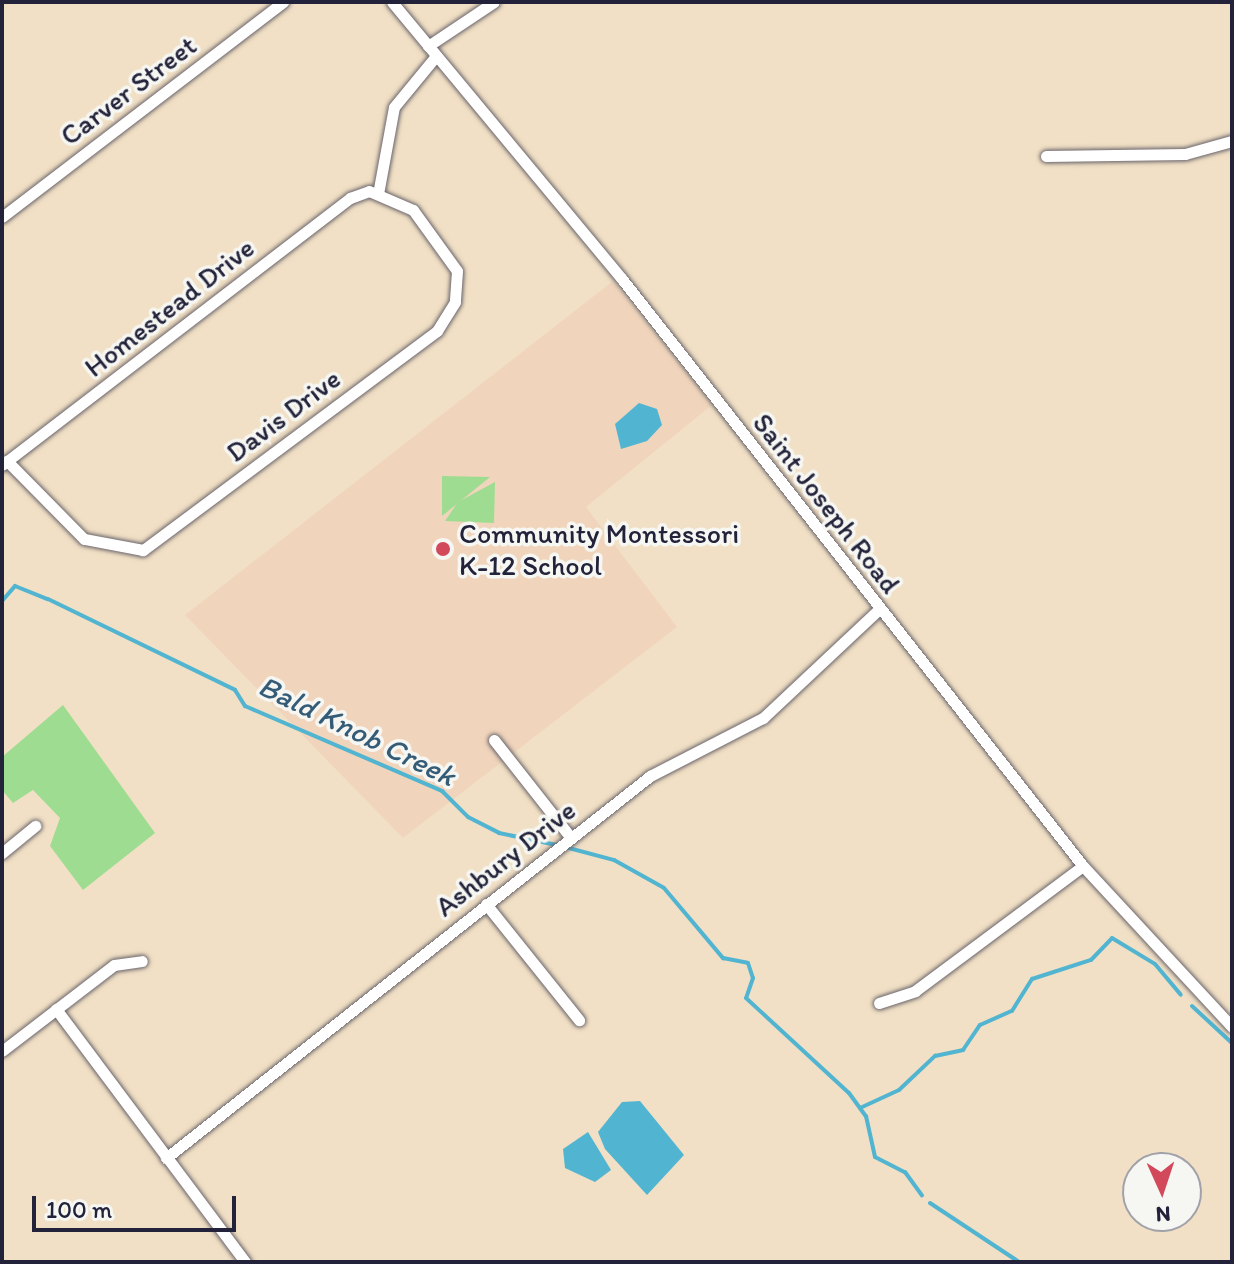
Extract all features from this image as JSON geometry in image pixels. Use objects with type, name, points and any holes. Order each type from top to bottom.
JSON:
[{"type":"street","name":"Carver Street","points":[[2,217],[283,2]]},
{"type":"street","name":"Saint Joseph Road","points":[[392,2],[1083,866],[1232,1027]]},
{"type":"street","points":[[428,46],[494,2]]},
{"type":"street","points":[[373,193],[394,107],[436,56]]},
{"type":"street","points":[[1046,156],[1185,154],[1232,141]]},
{"type":"street","name":"Davis Drive","points":[[4,463],[84,539],[143,550],[437,331],[455,302],[457,271],[413,210],[373,193]]},
{"type":"street","name":"Homestead Drive","points":[[4,463],[373,193]]},
{"type":"street","name":"Ashbury Drive","points":[[166,1158],[650,776],[763,718],[879,609]]},
{"type":"street","points":[[494,740],[570,838]]},
{"type":"street","points":[[2,853],[35,826]]},
{"type":"street","points":[[879,1003],[915,991],[1083,866]]},
{"type":"street","points":[[486,904],[579,1020]]},
{"type":"street","points":[[2,1051],[114,965],[142,961]]},
{"type":"street","points":[[56,1009],[245,1262]]},
{"type":"shaded area","name":"Community Montessori K-12 School","points":[[613,281],[712,405],[586,507],[677,627],[403,838],[185,615]]},
{"type":"green space","points":[[442,476],[490,477],[442,516]]},
{"type":"green space","points":[[495,482],[494,523],[445,521],[458,502]]},
{"type":"green space","points":[[63,705],[155,833],[83,890],[50,846],[60,818],[33,790],[13,803],[2,790],[2,757]]},
{"type":"water","points":[[639,403],[657,409],[662,425],[647,441],[621,449],[615,424]]},
{"type":"water","points":[[640,1101],[684,1155],[647,1195],[605,1149],[598,1132],[622,1102]]},
{"type":"water","points":[[588,1132],[611,1170],[595,1182],[565,1168],[563,1149]]},
{"type":"waterway","name":"Bald Knob Creek","points":[[2,601],[15,586],[48,599],[235,690],[245,706],[442,791],[468,817],[499,833],[557,845]]},
{"type":"waterway","name":"Bald Knob Creek","points":[[565,847],[614,860],[664,888],[723,958],[748,963],[753,978],[746,998],[849,1093],[866,1116],[875,1157],[905,1172],[922,1195]]},
{"type":"waterway","points":[[860,1108],[899,1090],[935,1056],[963,1050],[980,1025],[1012,1011],[1032,979],[1091,960],[1112,938],[1155,964],[1181,995]]},
{"type":"waterway","points":[[1192,1006],[1232,1043]]},
{"type":"waterway","name":"Bald Knob Creek","points":[[930,1203],[1019,1262]]},
{"type":"place","name":"Community Montessori K-12 School","points":[[443,549]]}]
